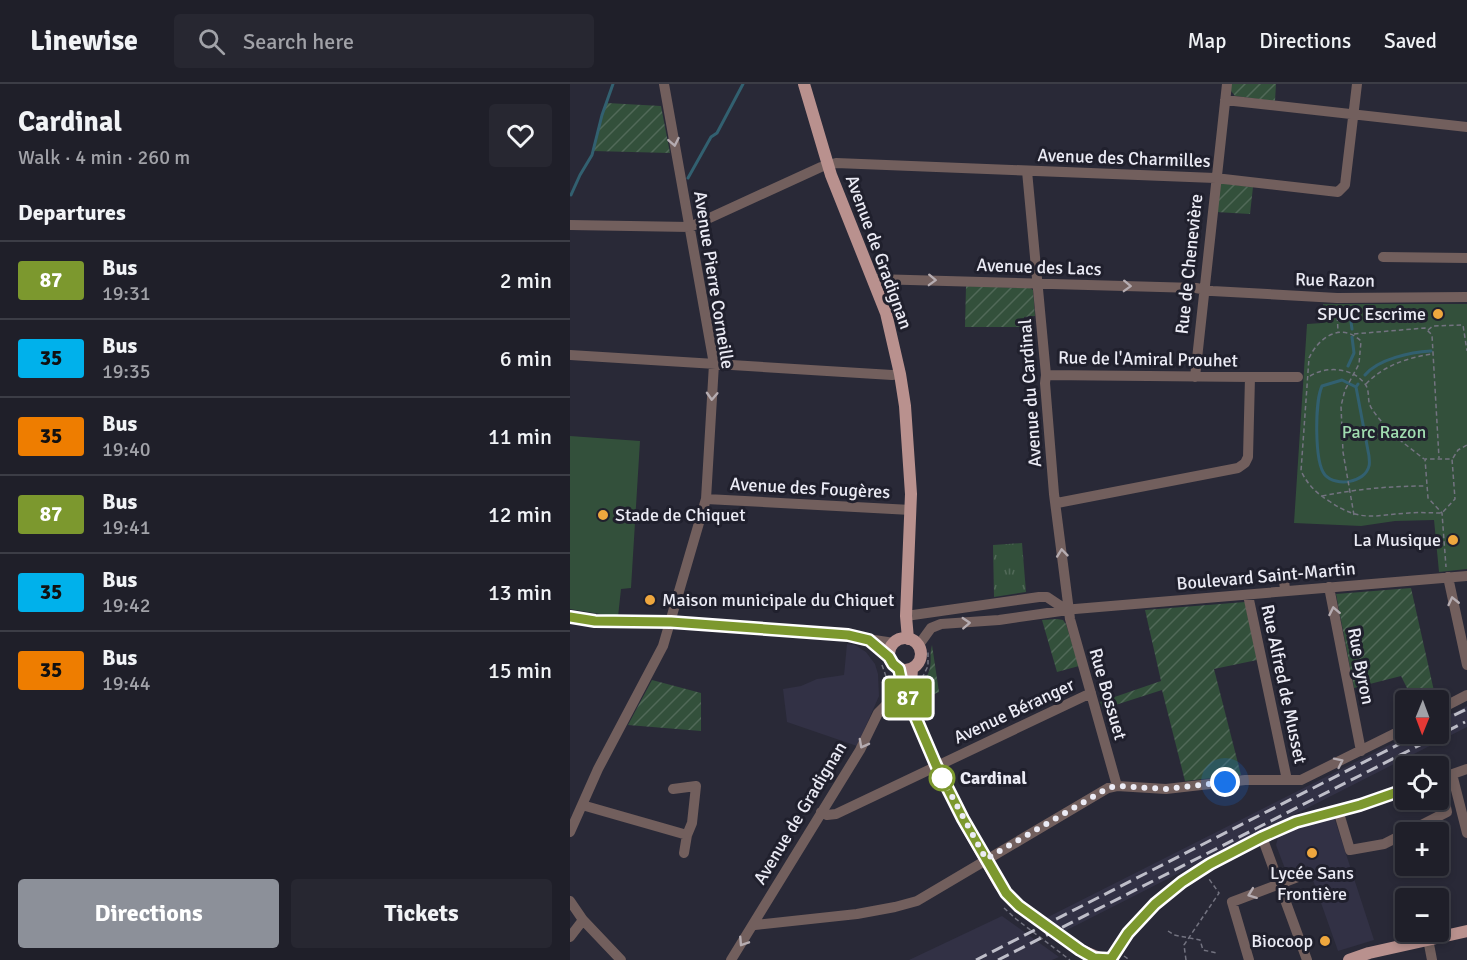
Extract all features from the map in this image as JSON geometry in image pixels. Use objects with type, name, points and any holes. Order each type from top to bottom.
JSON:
[{"type":"main road","name":"Avenue de Gradignan","points":[[804,84],[828,165],[886,313],[900,374],[905,406],[911,510],[906,616],[910,643]]},
{"type":"main road","points":[[906,669],[884,659],[890,650],[910,643],[920,658],[906,669],[898,691],[910,702]]},
{"type":"main road","points":[[906,669],[910,702],[936,765],[1000,885],[1013,901],[1069,942],[1092,956],[1110,959]]},
{"type":"main road","points":[[1449,935],[1467,931]]},
{"type":"main road","points":[[1069,942],[1083,960]]},
{"type":"main road","points":[[1349,960],[1415,942]]},
{"type":"street","name":"Avenue Pierre Corneille","points":[[570,832],[598,769],[663,646],[706,499],[714,364],[664,84]]},
{"type":"street","name":"Rue de Chenevière","points":[[1195,377],[1215,177],[1227,84]]},
{"type":"street","points":[[1354,115],[1357,84]]},
{"type":"street","points":[[1225,100],[1467,127]]},
{"type":"street","name":"Avenue des Charmilles","points":[[828,165],[836,163],[1215,177],[1338,192],[1345,185],[1354,115]]},
{"type":"street","points":[[570,225],[690,227],[828,165]]},
{"type":"street","name":"Avenue du Cardinal","points":[[1027,171],[1046,375],[1054,494],[1057,503],[1068,611]]},
{"type":"street","points":[[1383,258],[1467,258]]},
{"type":"street","name":"Avenue des Lacs","points":[[874,279],[1203,290]]},
{"type":"street","name":"Rue Razon","points":[[1203,290],[1337,298],[1467,297]]},
{"type":"street","points":[[570,355],[900,374]]},
{"type":"street","name":"Rue de l'Amiral Prouhet","points":[[1046,375],[1304,377]]},
{"type":"street","name":"Rue de l'Amiral Prouhet","points":[[1057,503],[1238,468],[1245,463],[1248,457],[1250,377]]},
{"type":"street","name":"Avenue des Fougères","points":[[706,499],[911,510]]},
{"type":"street","points":[[1448,574],[1467,664]]},
{"type":"street","name":"Boulevard Saint-Martin","points":[[910,643],[931,628],[941,624],[1448,574],[1467,576]]},
{"type":"street","points":[[1284,579],[1285,591]]},
{"type":"street","name":"Rue Byron","points":[[1329,587],[1361,751]]},
{"type":"street","name":"Rue Alfred de Musset","points":[[1248,595],[1287,780]]},
{"type":"street","points":[[906,616],[1039,597],[1053,600],[1068,611]]},
{"type":"street","points":[[570,617],[595,621],[671,622],[834,634],[869,640],[910,643],[926,622],[945,611]]},
{"type":"street","name":"Rue Bossuet","points":[[1068,611],[1117,786]]},
{"type":"street","points":[[869,640],[884,659]]},
{"type":"street","name":"Avenue de Gradignan","points":[[731,960],[755,925],[860,750],[878,713],[898,691]]},
{"type":"street","name":"Avenue Béranger","points":[[821,812],[827,815],[836,814],[1091,693]]},
{"type":"street","points":[[1449,704],[1467,695]]},
{"type":"street","points":[[755,925],[895,908],[917,901],[1108,788],[1117,786],[1166,789],[1245,780],[1301,780],[1395,734]]},
{"type":"street","points":[[1449,775],[1467,769]]},
{"type":"street","points":[[1452,774],[1467,829]]},
{"type":"street","points":[[673,789],[696,786],[692,824],[687,835],[684,853]]},
{"type":"street","points":[[1110,959],[1128,933],[1162,898],[1202,868],[1296,822],[1395,793]]},
{"type":"street","points":[[582,805],[687,835]]},
{"type":"street","points":[[1338,810],[1350,850],[1384,844],[1445,814],[1447,810]]},
{"type":"street","points":[[1262,837],[1308,960]]},
{"type":"street","points":[[1249,960],[1232,902],[1303,875]]},
{"type":"street","points":[[570,901],[583,920],[621,960]]},
{"type":"street","points":[[570,937],[583,920]]},
{"type":"street","points":[[1429,942],[1432,960]]},
{"type":"path","points":[[1337,298],[1338,333]]},
{"type":"path","points":[[1427,330],[1433,326],[1463,325],[1467,351]]},
{"type":"path","points":[[1439,459],[1432,335],[1425,328],[1354,334],[1338,333],[1324,338],[1315,347],[1309,358],[1304,377],[1301,471],[1308,484],[1338,508],[1354,515],[1374,517],[1409,513],[1442,513],[1455,499],[1452,459],[1458,450],[1467,445]]},
{"type":"path","points":[[1354,334],[1361,341],[1359,364],[1347,387],[1341,406],[1347,479],[1354,515]]},
{"type":"path","points":[[1365,384],[1390,366],[1433,353]]},
{"type":"path","points":[[1304,377],[1320,370],[1332,369],[1355,375],[1365,384],[1369,405],[1402,442],[1425,459],[1452,459]]},
{"type":"path","points":[[1425,459],[1428,498],[1442,513],[1448,574]]},
{"type":"path","points":[[1322,496],[1349,490],[1391,486],[1427,486]]},
{"type":"path","points":[[910,643],[928,666],[921,679],[918,680]]},
{"type":"path","points":[[884,659],[883,666],[898,691]]},
{"type":"path","points":[[1186,960],[1184,945],[1219,893],[1206,874]]},
{"type":"path","points":[[1168,931],[1200,940],[1203,950],[1217,952]]},
{"type":"path","points":[[1110,959],[1128,959]]},
{"type":"shaded area","points":[[847,644],[855,645],[866,652],[875,664],[878,674],[879,696],[857,746],[787,722],[783,689],[801,686],[817,679],[844,675]]},
{"type":"shaded area","points":[[1467,706],[1467,727],[1449,736],[1449,715]]},
{"type":"shaded area","points":[[1395,742],[1395,744],[1434,744],[1410,756],[1395,756],[1395,764],[1065,931],[1046,918]]},
{"type":"shaded area","points":[[1334,817],[1374,940],[1338,951],[1308,866],[1287,874],[1276,845],[1278,837],[1290,831]]},
{"type":"shaded area","points":[[1002,916],[1059,957],[1052,960],[909,960]]},
{"type":"green space","points":[[1231,84],[1276,84],[1275,101],[1235,96],[1231,91]]},
{"type":"green space","points":[[607,103],[661,106],[670,153],[593,151]]},
{"type":"green space","points":[[1219,183],[1253,187],[1250,214],[1216,212]]},
{"type":"green space","points":[[966,286],[1030,288],[1033,290],[1035,316],[1024,317],[1024,327],[965,327]]},
{"type":"green space","name":"Parc Razon","points":[[1323,304],[1467,304],[1467,569],[1439,572],[1434,520],[1395,521],[1361,526],[1294,523],[1307,324],[1322,323]]},
{"type":"green space","name":"Stade de Chiquet","points":[[570,436],[640,441],[631,588],[621,589],[618,617],[570,609]]},
{"type":"green space","points":[[1022,543],[1026,592],[994,597],[993,545]]},
{"type":"green space","points":[[1411,588],[1434,690],[1408,690],[1401,676],[1354,688],[1336,594]]},
{"type":"green space","points":[[1245,602],[1257,660],[1214,669],[1241,775],[1185,781],[1162,690],[1103,709],[1100,702],[1161,681],[1145,610]]},
{"type":"green space","points":[[1042,620],[1063,620],[1066,624],[1079,666],[1057,672]]},
{"type":"green space","points":[[932,645],[939,692],[918,701],[917,683],[924,681],[929,670]]},
{"type":"green space","points":[[652,680],[701,693],[701,731],[628,725]]},
{"type":"waterway","points":[[571,195],[592,155],[613,84]]},
{"type":"waterway","points":[[688,178],[711,137],[717,133],[743,84]]},
{"type":"waterway","points":[[1351,322],[1352,329]]},
{"type":"waterway","points":[[1348,366],[1354,353],[1352,337]]},
{"type":"waterway","points":[[1365,375],[1386,361],[1431,351]]},
{"type":"waterway","points":[[1356,387],[1369,465],[1366,472],[1356,479],[1336,481],[1325,475],[1319,458],[1317,431],[1320,394],[1322,386],[1342,380],[1356,387],[1358,384]]},
{"type":"railway","points":[[1449,718],[1467,709]]},
{"type":"railway","points":[[998,960],[1465,722]]},
{"type":"railway","points":[[976,960],[1399,744]]},
{"type":"bus line","name":"87","points":[[570,617],[595,621],[671,622],[848,635],[869,640],[899,669],[903,688],[936,765],[963,819],[1006,893],[1019,906],[1094,958],[1111,959],[1128,933],[1155,904],[1210,864],[1282,827],[1395,793]]},
{"type":"place","name":"SPUC Escrime","points":[[1438,314]]},
{"type":"place","name":"Stade de Chiquet","points":[[603,515]]},
{"type":"place","name":"La Musique","points":[[1453,540]]},
{"type":"place","name":"Maison municipale du Chiquet","points":[[650,600]]},
{"type":"place","name":"Cardinal","points":[[942,778]]},
{"type":"place","name":"Lycée Sans Frontière","points":[[1312,853]]},
{"type":"place","name":"Biocoop","points":[[1325,941]]},
{"type":"route","points":[[942,778],[986,859],[1108,788],[1117,786],[1166,789],[1225,782]]}]
